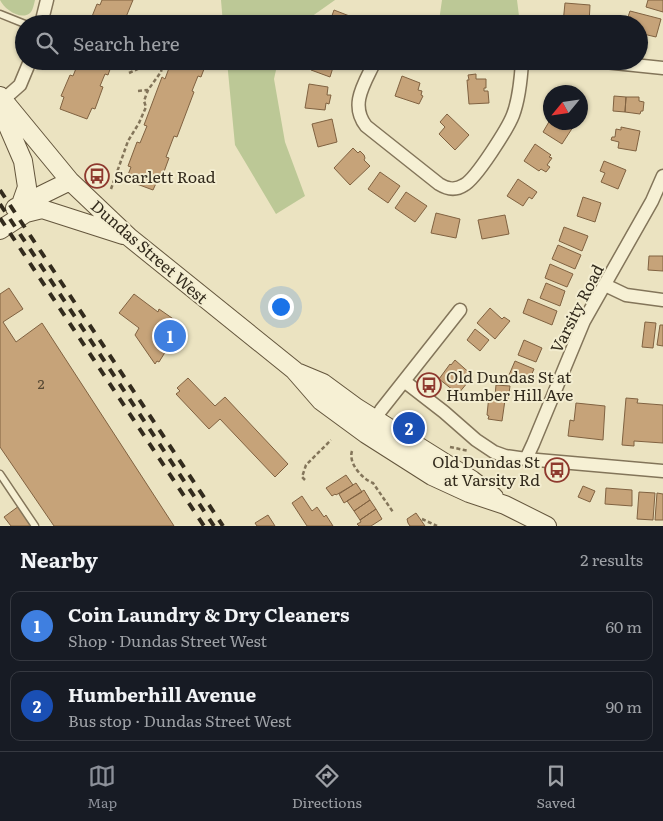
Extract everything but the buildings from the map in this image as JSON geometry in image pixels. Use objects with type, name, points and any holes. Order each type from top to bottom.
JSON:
[{"type":"main road","name":"Dundas Street West","points":[[1,102],[70,182],[129,237],[294,370],[322,383],[370,427],[472,480],[505,505],[547,526]]},
{"type":"main road","points":[[1,102],[23,161],[27,187],[21,204]]},
{"type":"main road","points":[[0,217],[21,204],[70,182]]},
{"type":"main road","points":[[0,230],[26,213],[42,209],[129,237]]},
{"type":"street","points":[[43,15],[47,0]]},
{"type":"street","points":[[648,66],[663,68]]},
{"type":"street","points":[[1,102],[20,85],[26,70]]},
{"type":"street","points":[[371,70],[360,96],[358,107],[360,118],[366,126],[439,184],[447,189],[456,189],[470,181],[509,125],[514,113],[522,70]]},
{"type":"street","name":"Varsity Road","points":[[526,459],[584,321],[652,201],[663,176]]},
{"type":"street","points":[[605,285],[626,295],[663,300]]},
{"type":"street","points":[[370,427],[460,310]]},
{"type":"street","points":[[404,381],[476,440],[494,452],[505,456],[663,471]]},
{"type":"lane","points":[[0,14],[15,20]]},
{"type":"lane","points":[[0,474],[35,526]]},
{"type":"path","points":[[129,73],[136,70]]},
{"type":"path","points":[[111,189],[128,142],[146,107],[144,101],[148,90],[162,70]]},
{"type":"path","points":[[138,91],[148,90]]},
{"type":"path","points":[[305,480],[302,477],[306,465],[331,440]]},
{"type":"path","points":[[352,451],[353,465],[359,473],[372,483],[393,512]]},
{"type":"path","points":[[422,519],[437,526]]},
{"type":"green space","points":[[0,0],[35,0],[31,12],[27,15],[18,15],[2,4]]},
{"type":"green space","points":[[221,0],[335,0],[314,15],[222,15]]},
{"type":"green space","points":[[442,0],[517,0],[519,15],[440,15]]},
{"type":"green space","points":[[228,70],[276,70],[274,79],[285,142],[305,196],[276,214],[235,145]]},
{"type":"railway","points":[[0,190],[223,526]]},
{"type":"railway","points":[[0,204],[214,526]]},
{"type":"railway","points":[[0,218],[204,526]]},
{"type":"place","name":"Scarlett Road","points":[[97,176]]},
{"type":"place","name":"Coin Laundry & Dry Cleaners","points":[[170,336]]},
{"type":"place","name":"Old Dundas St at Humber Hill Ave","points":[[429,385]]},
{"type":"place","name":"Humberhill Avenue","points":[[409,428]]},
{"type":"place","name":"Old Dundas St at Varsity Rd","points":[[557,470]]}]
